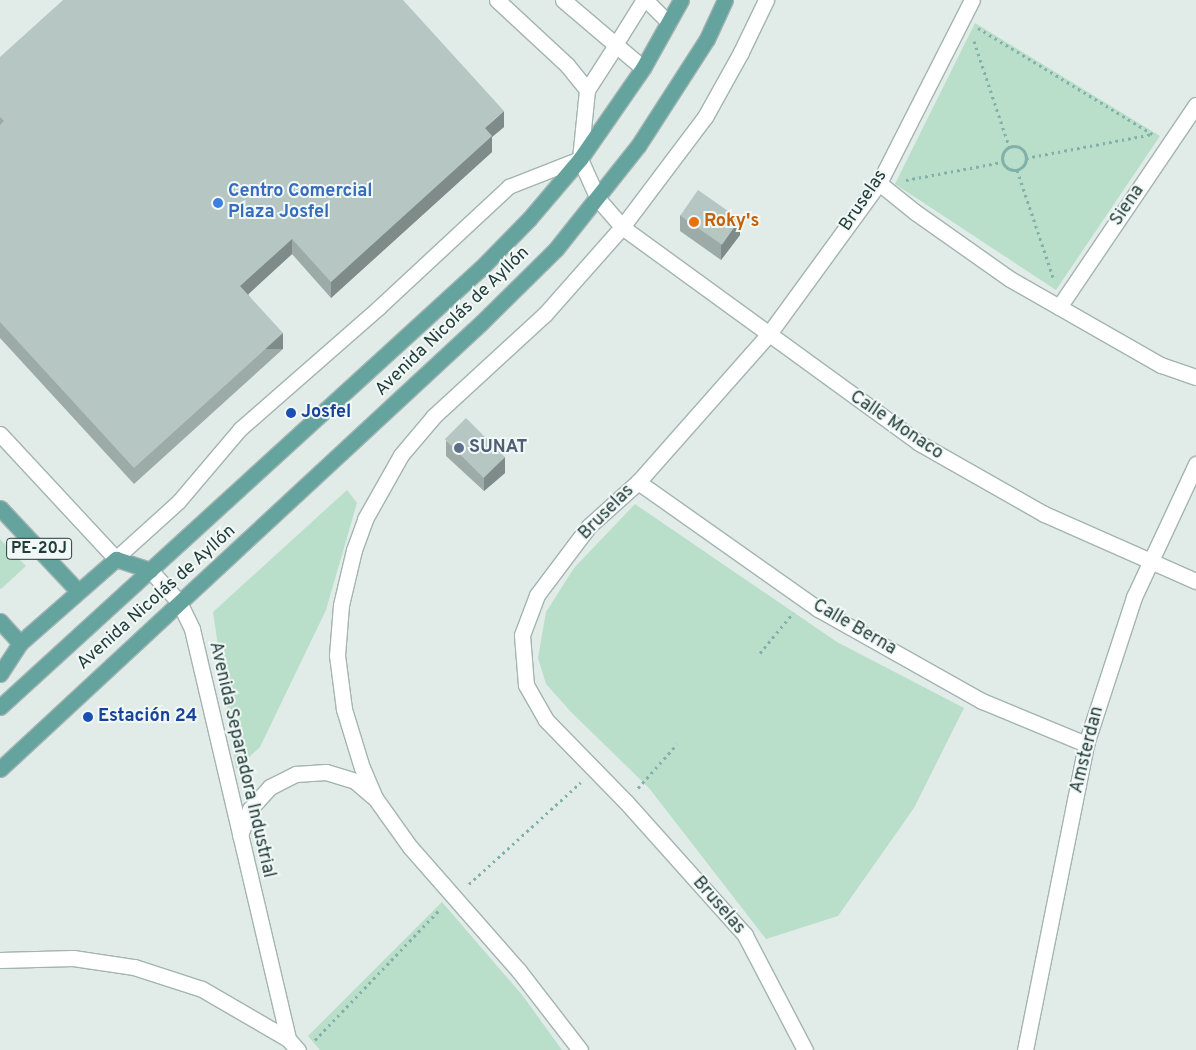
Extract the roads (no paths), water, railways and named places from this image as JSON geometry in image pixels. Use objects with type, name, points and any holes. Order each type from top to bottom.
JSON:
[{"type":"main road","name":"Avenida Nicolás de Ayllón","points":[[0,707],[481,268],[528,219],[580,159],[643,68],[681,0]]},
{"type":"main road","name":"Avenida Nicolás de Ayllón","points":[[0,769],[481,323],[556,249],[598,199],[672,95],[707,40],[725,0]]},
{"type":"main road","name":"PE-20J","points":[[0,508],[78,591]]},
{"type":"main road","name":"Avenida Separadora Industrial","points":[[116,558],[150,570]]},
{"type":"main road","points":[[0,674],[20,643],[116,558]]},
{"type":"main road","points":[[0,621],[20,643]]},
{"type":"street","points":[[497,0],[567,65],[587,90]]},
{"type":"street","points":[[580,1050],[519,972],[410,847],[375,798],[362,768],[344,709],[339,680],[338,629],[354,550],[375,497],[401,455],[434,416],[545,314],[622,227],[705,116],[741,52],[766,0]]},
{"type":"street","name":"Bruselas","points":[[805,1050],[745,935],[626,802],[546,720],[526,685],[522,635],[537,595],[589,526],[638,482],[768,335],[879,183],[972,0]]},
{"type":"street","points":[[567,1],[643,68]]},
{"type":"street","points":[[580,159],[587,90],[616,45]]},
{"type":"street","name":"Siena","points":[[1059,307],[1196,105]]},
{"type":"street","name":"Calle Monaco","points":[[580,159],[598,199],[622,227],[879,416],[960,468],[1044,514],[1196,581]]},
{"type":"street","points":[[879,183],[915,212],[1010,279],[1161,365],[1196,377]]},
{"type":"street","points":[[0,434],[116,558]]},
{"type":"street","name":"Amsterdan","points":[[1025,1050],[1086,744],[1149,560],[1196,464]]},
{"type":"street","name":"Calle Berna","points":[[638,482],[804,599],[982,701],[1086,744]]},
{"type":"street","name":"Avenida Separadora Industrial","points":[[150,570],[179,602],[192,629],[239,837],[293,1045]]},
{"type":"street","points":[[239,837],[255,804],[270,787],[296,774],[326,772],[355,781],[375,798]]},
{"type":"street","points":[[0,960],[73,958],[134,967],[202,989],[293,1045]]},
{"type":"lane","points":[[616,45],[645,0],[669,23]]},
{"type":"lane","points":[[116,558],[179,502],[241,429],[379,308],[510,187],[580,159]]},
{"type":"place","name":"Centro Comercial Plaza Josfel","points":[[218,203]]},
{"type":"place","name":"Roky's","points":[[694,222]]},
{"type":"place","name":"Josfel","points":[[291,413]]},
{"type":"place","name":"SUNAT","points":[[459,448]]},
{"type":"place","name":"Estación 24","points":[[88,717]]}]
